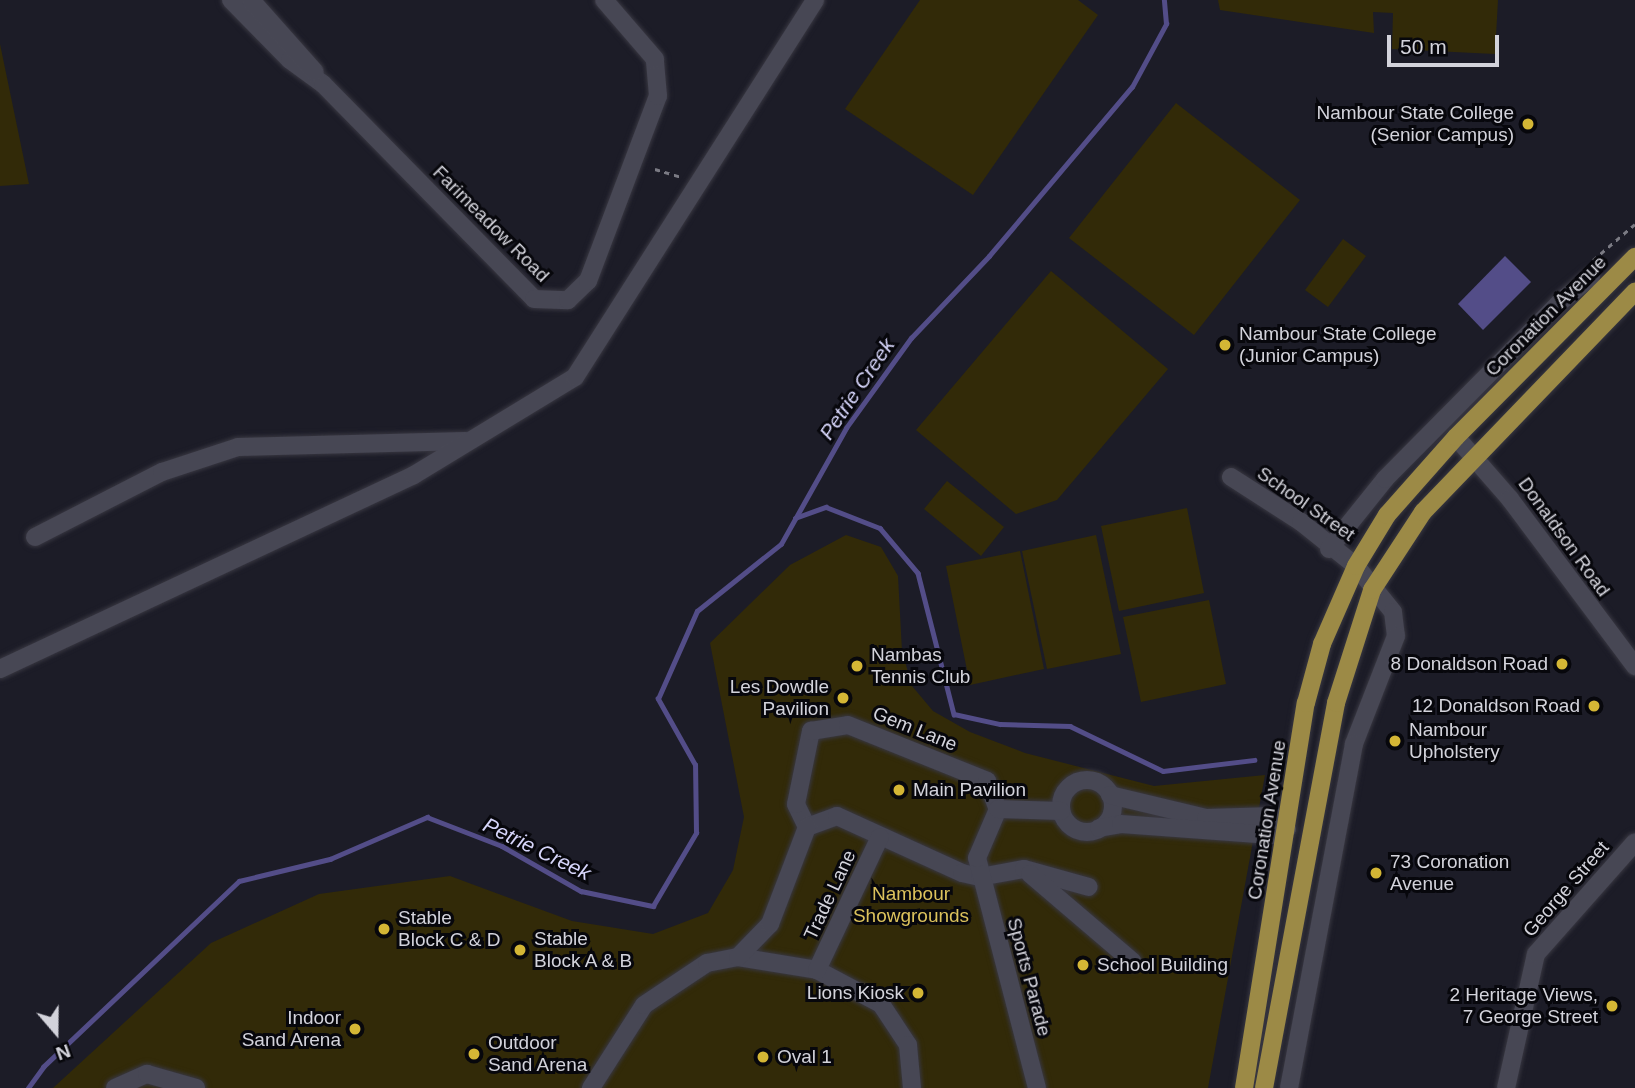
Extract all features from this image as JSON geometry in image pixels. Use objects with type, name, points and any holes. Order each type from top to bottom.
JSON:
[{"type":"main road","name":"Coronation Avenue","points":[[1244,1088],[1306,703],[1322,644],[1356,566],[1387,516],[1456,436],[1635,257]]},
{"type":"main road","points":[[1264,1088],[1336,703],[1372,590],[1423,512],[1475,455],[1635,292]]},
{"type":"street","name":"Farimeadow Road","points":[[232,0],[290,60],[323,84],[534,299],[568,300],[588,281],[658,96],[655,59],[604,0]]},
{"type":"street","points":[[251,0],[302,52],[323,84]]},
{"type":"street","points":[[0,669],[414,475],[575,377],[815,0]]},
{"type":"street","points":[[1329,549],[1385,479],[1560,302],[1591,277]]},
{"type":"street","name":"Donaldson Road","points":[[1456,436],[1475,455],[1635,666]]},
{"type":"street","points":[[35,537],[162,472],[238,447],[469,441]]},
{"type":"street","name":"School Street","points":[[1231,477],[1301,522],[1329,549],[1356,566]]},
{"type":"street","points":[[1289,1088],[1354,744],[1396,636],[1393,612],[1372,590],[1356,566]]},
{"type":"street","name":"Gem Lane","points":[[807,827],[796,804],[811,731],[848,725],[988,781],[998,809]]},
{"type":"street","points":[[1287,829],[1273,816],[1206,818],[1110,795],[1099,783],[1083,780],[1063,795],[1061,811],[1076,829],[1121,824],[1271,835],[1287,829],[1312,832]]},
{"type":"street","points":[[1100,828],[1110,817],[1110,795]]},
{"type":"street","points":[[998,809],[1061,811]]},
{"type":"street","name":"Sports Parade","points":[[998,809],[983,837],[977,858],[1037,1088]]},
{"type":"street","points":[[738,957],[770,924],[807,827],[837,816],[880,838],[980,877],[1024,869],[1089,887]]},
{"type":"street","name":"Trade Lane","points":[[817,970],[880,838]]},
{"type":"street","name":"George Street","points":[[1506,1088],[1536,954],[1635,842]]},
{"type":"street","points":[[1024,869],[1133,962]]},
{"type":"street","points":[[591,1088],[644,1005],[707,963],[738,957],[817,970],[881,1004],[908,1045],[912,1088]]},
{"type":"street","points":[[115,1088],[147,1074],[196,1088]]},
{"type":"path","points":[[655,169],[684,178],[691,167]]},
{"type":"green space","points":[[920,0],[1078,0],[1098,15],[973,195],[845,109]]},
{"type":"green space","points":[[1218,0],[1498,0],[1495,54],[1392,49],[1393,13],[1373,12],[1374,33],[1220,10]]},
{"type":"green space","points":[[0,44],[29,184],[0,186]]},
{"type":"green space","points":[[1176,103],[1300,200],[1194,335],[1069,238]]},
{"type":"green space","points":[[1343,239],[1366,256],[1328,307],[1305,290]]},
{"type":"green space","points":[[1051,271],[1168,369],[1057,500],[1016,514],[916,430]]},
{"type":"green space","points":[[947,481],[1004,527],[981,556],[924,509]]},
{"type":"green space","points":[[1187,508],[1204,593],[1119,611],[1101,526]]},
{"type":"green space","name":"Nambour Showgrounds","points":[[846,535],[881,547],[898,576],[902,651],[912,686],[933,711],[970,732],[1025,753],[1154,786],[1265,775],[1208,1088],[53,1088],[211,943],[319,894],[450,876],[572,921],[653,934],[708,913],[733,870],[744,817],[710,643],[790,565]]},
{"type":"green space","points":[[1096,535],[1121,654],[1047,669],[1022,551]]},
{"type":"green space","points":[[1020,551],[1044,669],[970,685],[946,566]]},
{"type":"green space","points":[[1209,600],[1226,684],[1141,702],[1123,617]]},
{"type":"shaded area","points":[[1505,256],[1531,282],[1483,330],[1458,304]]},
{"type":"waterway","name":"Petrie Creek","points":[[28,1088],[43,1067],[239,881],[330,859],[427,817],[502,846],[581,891],[653,906],[696,833],[695,765],[658,699],[697,611],[781,544],[846,428],[911,338],[989,256],[1132,87],[1166,24],[1164,0]]},
{"type":"waterway","points":[[795,518],[826,507],[880,528],[918,573],[954,714],[1000,724],[1070,726],[1163,771],[1254,760]]},
{"type":"place","name":"Nambour State College (Senior Campus)","points":[[1528,124]]},
{"type":"place","name":"Nambour State College (Junior Campus)","points":[[1225,345]]},
{"type":"place","name":"8 Donaldson Road","points":[[1562,664]]},
{"type":"place","name":"Nambas Tennis Club","points":[[857,666]]},
{"type":"place","name":"Les Dowdle Pavilion","points":[[843,698]]},
{"type":"place","name":"12 Donaldson Road","points":[[1594,706]]},
{"type":"place","name":"Nambour Upholstery","points":[[1395,741]]},
{"type":"place","name":"Main Pavilion","points":[[899,790]]},
{"type":"place","name":"73 Coronation Avenue","points":[[1376,873]]},
{"type":"place","name":"Stable Block C & D","points":[[384,929]]},
{"type":"place","name":"Stable Block A & B","points":[[520,950]]},
{"type":"place","name":"School Building","points":[[1083,965]]},
{"type":"place","name":"Lions Kiosk","points":[[918,993]]},
{"type":"place","name":"2 Heritage Views, 7 George Street","points":[[1612,1006]]},
{"type":"place","name":"Indoor Sand Arena","points":[[355,1029]]},
{"type":"place","name":"Outdoor Sand Arena","points":[[474,1054]]},
{"type":"place","name":"Oval 1","points":[[763,1057]]}]
